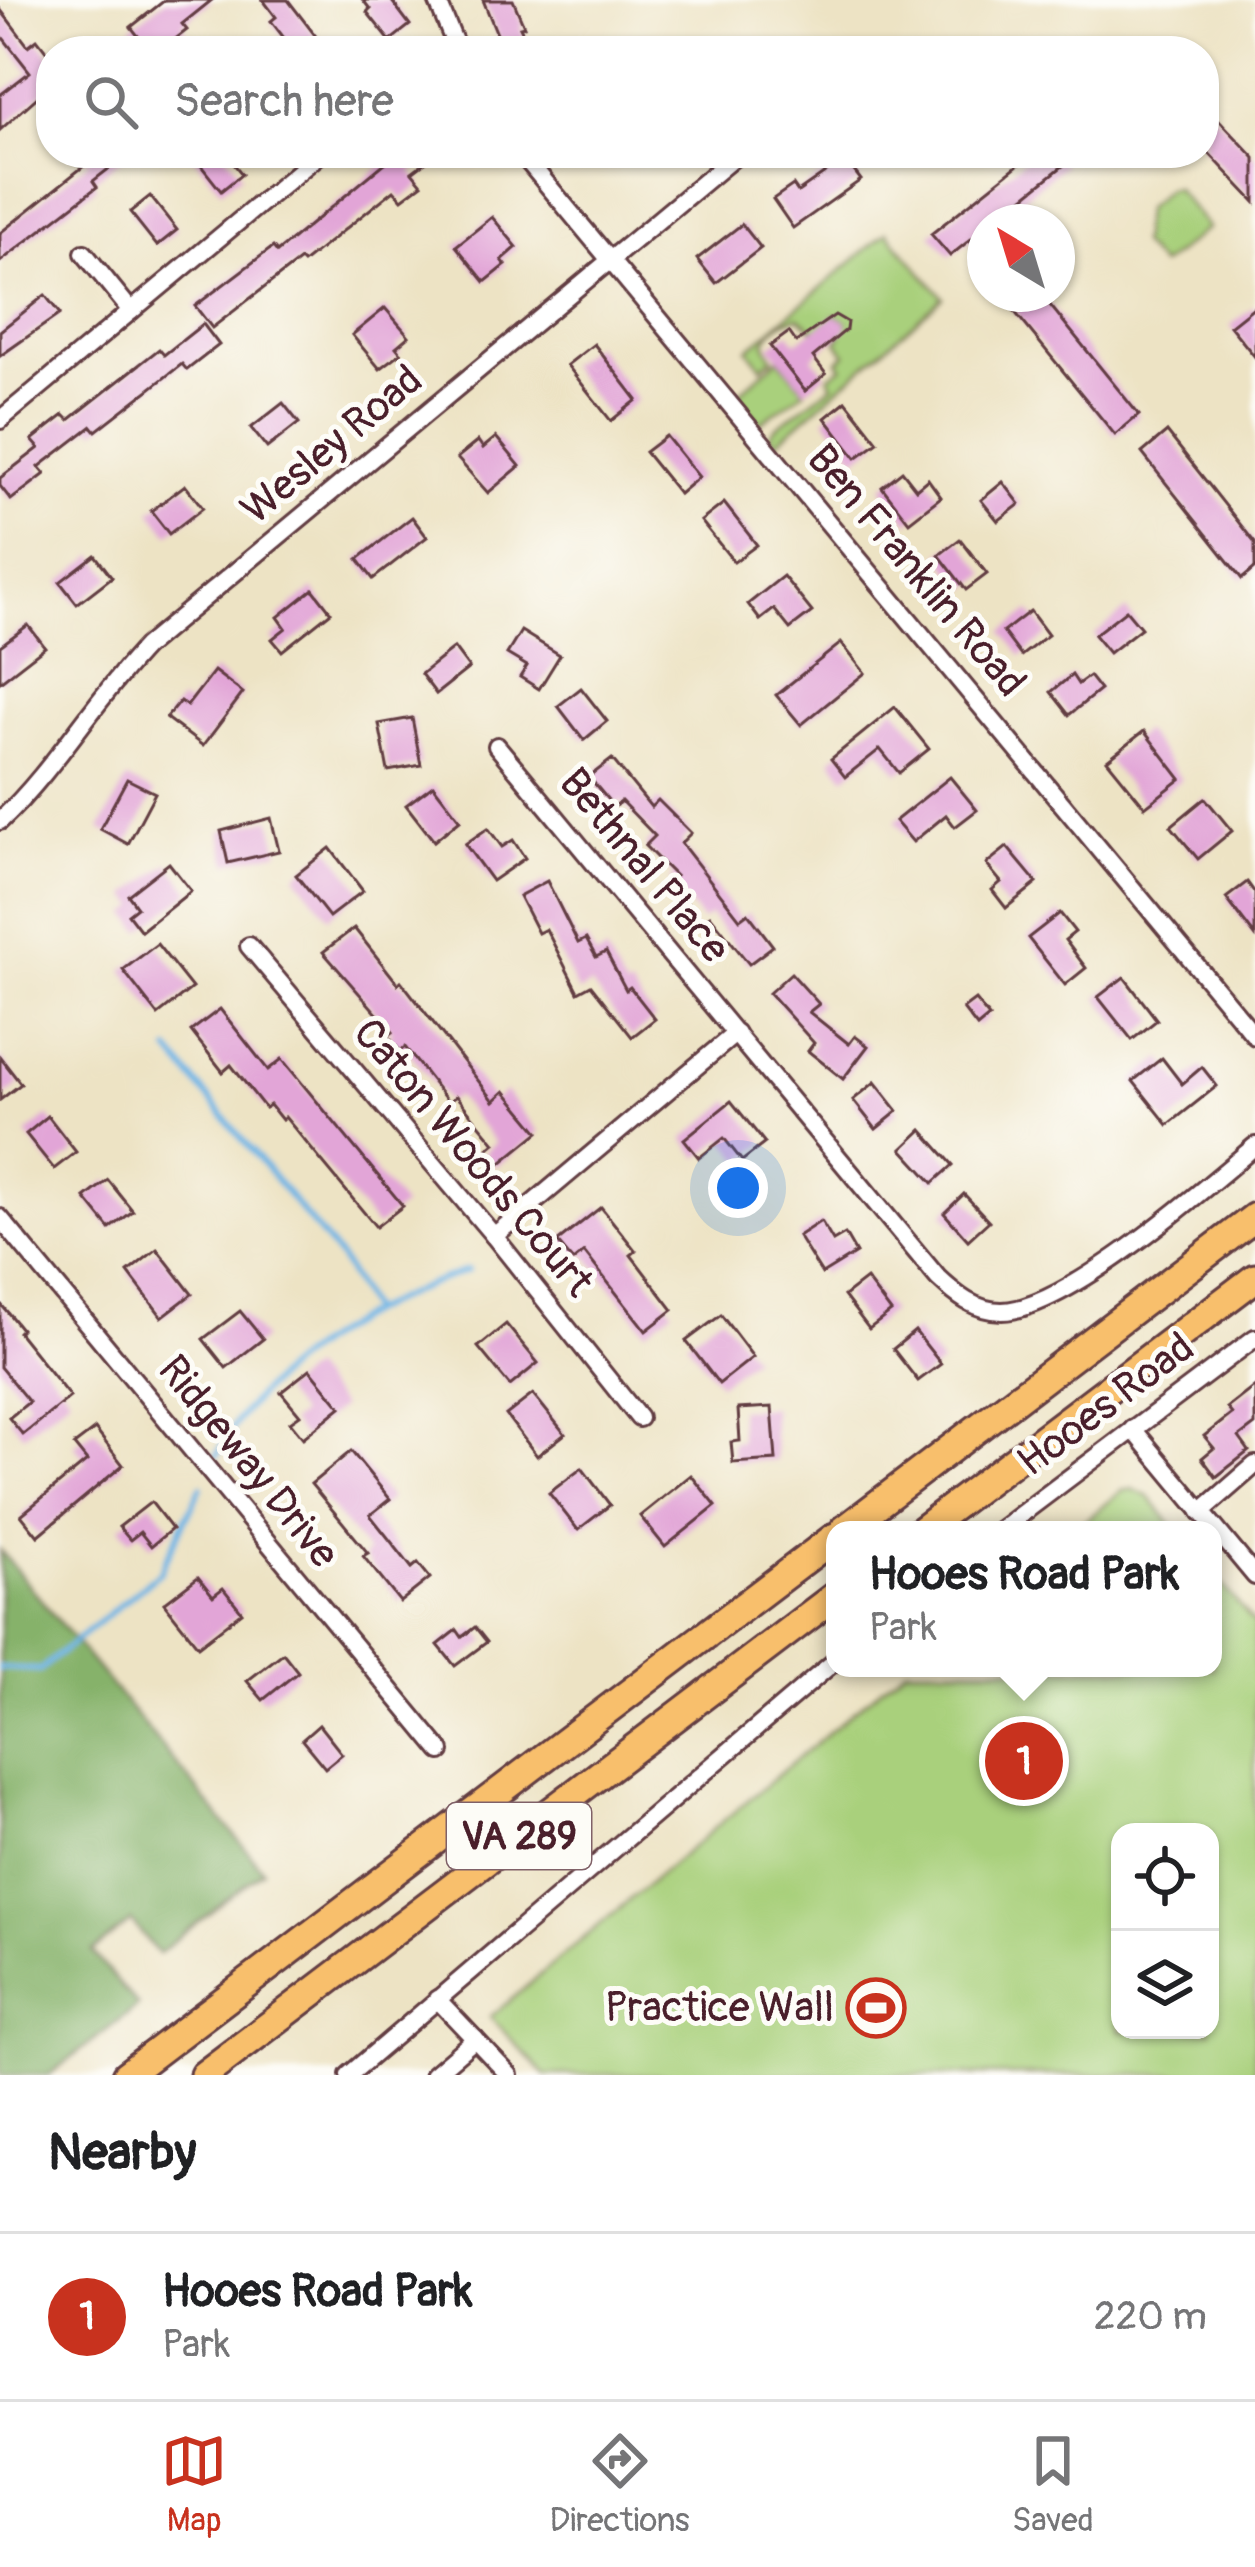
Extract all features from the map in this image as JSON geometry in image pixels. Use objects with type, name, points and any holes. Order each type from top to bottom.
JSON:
[{"type":"main road","points":[[856,1521],[1255,1217]]},
{"type":"main road","points":[[934,1521],[1255,1278]]},
{"type":"main road","name":"VA 289","points":[[126,2075],[826,1544]]},
{"type":"main road","name":"VA 289","points":[[204,2075],[826,1603]]},
{"type":"street","points":[[437,0],[452,36]]},
{"type":"street","points":[[0,420],[295,168]]},
{"type":"street","name":"Ben Franklin Road","points":[[534,168],[1255,1036]]},
{"type":"street","name":"Wesley Road","points":[[0,821],[145,647],[721,168]]},
{"type":"street","points":[[84,254],[131,311]]},
{"type":"street","name":"Bethnal Place","points":[[497,746],[938,1278],[958,1296],[979,1307],[1012,1310],[1051,1298],[1084,1280],[1255,1146]]},
{"type":"street","name":"Caton Woods Court","points":[[249,946],[494,1236],[639,1418]]},
{"type":"street","points":[[494,1236],[736,1033]]},
{"type":"street","name":"Ridgeway Drive","points":[[0,1218],[441,1751]]},
{"type":"street","name":"Hooes Road","points":[[1012,1521],[1255,1337]]},
{"type":"street","points":[[1132,1429],[1209,1521]]},
{"type":"street","points":[[1201,1512],[1255,1465]]},
{"type":"street","points":[[1222,1537],[1255,1576]]},
{"type":"street","points":[[349,2075],[826,1669]]},
{"type":"street","points":[[437,1999],[509,2075]]},
{"type":"street","points":[[433,2075],[475,2039]]},
{"type":"green space","points":[[1175,188],[1208,228],[1160,266],[1140,244],[1144,210],[1167,189]]},
{"type":"green space","points":[[887,232],[943,297],[776,443],[770,435],[775,428],[833,385],[829,377],[842,367],[838,361],[846,354],[837,342],[847,322],[835,315],[820,335],[799,317],[783,323],[765,343],[773,358],[762,367],[748,349]]},
{"type":"green space","points":[[779,358],[805,391],[760,423],[739,393]]},
{"type":"green space","points":[[1133,1489],[1149,1497],[1169,1521],[1085,1521],[1122,1491]]},
{"type":"green space","points":[[0,1550],[263,1870],[158,1954],[131,1921],[92,1952],[138,2006],[49,2075],[0,2075]]},
{"type":"green space","points":[[1222,1585],[1255,1625],[1255,2075],[545,2075],[490,2017],[894,1677],[1222,1677]]},
{"type":"building","points":[[165,0],[212,0],[182,24],[187,30],[179,36],[138,36],[131,27]]},
{"type":"building","points":[[263,0],[288,0],[316,36],[282,36],[271,21],[276,17]]},
{"type":"building","points":[[363,0],[391,0],[410,25],[396,36],[386,36],[367,12],[370,9]]},
{"type":"building","points":[[483,0],[513,0],[524,36],[498,36]]},
{"type":"building","points":[[0,9],[28,46],[36,40],[36,98],[0,130],[0,95],[30,72],[0,34]]},
{"type":"building","points":[[1219,120],[1255,158],[1255,202],[1219,164]]},
{"type":"building","points":[[81,168],[110,168],[93,181],[97,187],[0,262],[0,233]]},
{"type":"building","points":[[203,168],[237,168],[242,174],[221,191]]},
{"type":"building","points":[[379,168],[417,168],[412,172],[422,184],[402,199],[394,190],[212,328],[195,306],[273,247],[277,252]]},
{"type":"building","points":[[832,168],[852,168],[861,180],[793,228],[773,199],[793,185],[798,192]]},
{"type":"building","points":[[1014,168],[1060,168],[1015,204],[969,204]]},
{"type":"building","points":[[150,196],[177,230],[157,246],[130,212]]},
{"type":"building","points":[[967,205],[967,242],[950,256],[931,234]]},
{"type":"building","points":[[492,217],[517,247],[502,260],[506,265],[485,282],[456,246]]},
{"type":"building","points":[[742,224],[761,248],[716,283],[697,259]]},
{"type":"building","points":[[45,295],[60,314],[0,356],[0,331]]},
{"type":"building","points":[[1255,306],[1255,357],[1230,326]]},
{"type":"building","points":[[385,308],[409,336],[396,347],[401,353],[380,369],[352,335]]},
{"type":"building","points":[[1015,312],[1056,312],[1139,415],[1115,435]]},
{"type":"building","points":[[835,315],[847,322],[846,330],[813,357],[826,374],[805,391],[770,346],[789,332],[796,342]]},
{"type":"building","points":[[203,324],[219,345],[187,370],[182,364],[96,431],[92,426],[39,467],[45,474],[11,500],[0,478],[39,448],[32,440],[64,415],[69,420],[159,349],[164,355]]},
{"type":"building","points":[[594,344],[637,400],[611,421],[567,365]]},
{"type":"building","points":[[846,401],[878,442],[856,458],[825,418]]},
{"type":"building","points":[[283,403],[299,423],[267,448],[251,428]]},
{"type":"building","points":[[1167,432],[1255,543],[1255,568],[1242,579],[1142,453]]},
{"type":"building","points":[[666,436],[699,477],[679,494],[645,452]]},
{"type":"building","points":[[496,437],[520,466],[488,493],[457,458],[478,441],[483,448]]},
{"type":"building","points":[[902,471],[916,489],[928,479],[941,497],[909,522],[882,487]]},
{"type":"building","points":[[1003,482],[1020,504],[998,521],[981,500]]},
{"type":"building","points":[[185,485],[203,508],[169,534],[151,511]]},
{"type":"building","points":[[724,503],[757,545],[734,562],[701,521]]},
{"type":"building","points":[[412,517],[427,537],[373,579],[358,559]]},
{"type":"building","points":[[960,539],[987,574],[966,590],[939,555]]},
{"type":"building","points":[[95,555],[112,577],[77,604],[60,582]]},
{"type":"building","points":[[783,576],[812,612],[790,629],[774,609],[760,620],[748,604]]},
{"type":"building","points":[[313,589],[331,612],[282,651],[272,639],[286,628],[278,617]]},
{"type":"building","points":[[1126,610],[1141,628],[1109,653],[1094,635]]},
{"type":"building","points":[[1030,611],[1048,635],[1021,656],[1003,632]]},
{"type":"building","points":[[28,625],[45,647],[0,682],[0,646]]},
{"type":"building","points":[[521,631],[560,655],[539,689],[520,677],[527,666],[507,654]]},
{"type":"building","points":[[841,643],[865,673],[801,725],[776,695]]},
{"type":"building","points":[[454,648],[469,668],[436,694],[421,674]]},
{"type":"building","points":[[214,671],[243,693],[203,746],[166,718],[180,701],[187,706]]},
{"type":"building","points":[[1072,675],[1078,684],[1089,676],[1100,690],[1069,715],[1051,692]]},
{"type":"building","points":[[581,688],[607,721],[584,740],[558,706]]},
{"type":"building","points":[[895,707],[929,749],[899,773],[880,749],[845,777],[831,759]]},
{"type":"building","points":[[412,718],[421,765],[388,771],[379,724]]},
{"type":"building","points":[[1144,731],[1181,779],[1145,807],[1107,760]]},
{"type":"building","points":[[612,759],[651,807],[658,800],[691,833],[681,843],[740,919],[748,913],[773,946],[749,964],[710,915],[702,921],[670,880],[675,876],[645,846],[655,836],[621,801],[614,807],[589,777]]},
{"type":"building","points":[[950,777],[977,810],[955,827],[946,815],[913,842],[895,821]]},
{"type":"building","points":[[127,779],[155,793],[128,844],[100,829]]},
{"type":"building","points":[[433,785],[460,820],[434,841],[406,805]]},
{"type":"building","points":[[1205,798],[1232,831],[1198,859],[1171,826]]},
{"type":"building","points":[[271,818],[279,851],[228,863],[221,831]]},
{"type":"building","points":[[488,828],[502,847],[513,840],[525,858],[492,881],[465,844]]},
{"type":"building","points":[[1007,847],[1037,883],[1006,908],[992,890],[1001,882],[986,864]]},
{"type":"building","points":[[330,848],[363,891],[329,917],[296,875]]},
{"type":"building","points":[[169,863],[191,891],[141,931],[128,914],[137,907],[128,895]]},
{"type":"building","points":[[547,881],[578,943],[586,939],[596,957],[606,952],[626,990],[630,987],[655,1019],[632,1037],[591,985],[578,992],[546,929],[538,933],[519,896]]},
{"type":"building","points":[[1247,882],[1255,893],[1255,936],[1226,898]]},
{"type":"building","points":[[1060,913],[1075,932],[1065,940],[1086,968],[1065,985],[1028,938]]},
{"type":"building","points":[[354,928],[494,1101],[505,1091],[539,1132],[496,1167],[484,1152],[495,1143],[456,1096],[448,1102],[405,1047],[400,1051],[388,1036],[393,1032],[323,952]]},
{"type":"building","points":[[157,944],[192,988],[158,1015],[123,970]]},
{"type":"building","points":[[791,973],[819,1004],[809,1012],[849,1044],[855,1036],[868,1046],[843,1079],[808,1051],[814,1043],[769,993]]},
{"type":"building","points":[[1124,977],[1157,1020],[1132,1040],[1098,997]]},
{"type":"building","points":[[975,1000],[989,1017],[977,1027],[963,1009]]},
{"type":"building","points":[[220,1009],[268,1070],[282,1059],[403,1206],[376,1227],[285,1117],[282,1120],[270,1105],[265,1108],[231,1065],[223,1072],[191,1031]]},
{"type":"building","points":[[0,1057],[21,1084],[0,1100]]},
{"type":"building","points":[[1162,1058],[1182,1084],[1202,1067],[1217,1086],[1168,1125],[1133,1081]]},
{"type":"building","points":[[875,1082],[898,1111],[876,1129],[853,1100]]},
{"type":"building","points":[[731,1101],[765,1143],[742,1161],[724,1138],[699,1158],[684,1139]]},
{"type":"building","points":[[48,1116],[76,1152],[54,1169],[26,1134]]},
{"type":"building","points":[[922,1130],[953,1165],[933,1183],[902,1149]]},
{"type":"building","points":[[108,1180],[133,1211],[110,1229],[85,1198]]},
{"type":"building","points":[[964,1194],[989,1221],[968,1240],[944,1213]]},
{"type":"building","points":[[601,1207],[673,1310],[646,1331],[584,1252],[573,1261],[557,1242]]},
{"type":"building","points":[[821,1221],[833,1241],[845,1234],[856,1253],[822,1274],[798,1236]]},
{"type":"building","points":[[157,1249],[192,1294],[162,1317],[128,1272]]},
{"type":"building","points":[[866,1279],[891,1312],[869,1329],[844,1296]]},
{"type":"building","points":[[0,1303],[70,1397],[23,1435],[9,1418],[29,1402],[0,1367]]},
{"type":"building","points":[[240,1311],[263,1339],[226,1368],[203,1339]]},
{"type":"building","points":[[721,1315],[753,1357],[719,1384],[686,1341]]},
{"type":"building","points":[[506,1324],[538,1363],[510,1386],[478,1347]]},
{"type":"building","points":[[915,1331],[941,1364],[918,1381],[893,1349]]},
{"type":"building","points":[[310,1369],[341,1407],[303,1438],[290,1422],[300,1415],[281,1392]]},
{"type":"building","points":[[1255,1386],[1255,1425],[1239,1437],[1249,1451],[1216,1477],[1202,1458],[1214,1448],[1204,1436],[1232,1414],[1227,1408]]},
{"type":"building","points":[[533,1394],[565,1434],[537,1456],[506,1415]]},
{"type":"building","points":[[772,1407],[776,1460],[733,1463],[731,1442],[740,1441],[738,1409]]},
{"type":"building","points":[[95,1429],[123,1465],[38,1536],[21,1515],[87,1461],[74,1445]]},
{"type":"building","points":[[351,1451],[390,1499],[370,1515],[412,1568],[418,1563],[430,1578],[400,1602],[363,1556],[368,1553],[311,1484]]},
{"type":"building","points":[[582,1468],[610,1505],[578,1530],[549,1493]]},
{"type":"building","points":[[691,1475],[716,1506],[665,1547],[640,1516]]},
{"type":"building","points":[[151,1502],[172,1529],[151,1546],[140,1532],[130,1540],[119,1527]]},
{"type":"building","points":[[198,1577],[213,1596],[223,1588],[242,1612],[198,1646],[164,1603]]},
{"type":"building","points":[[475,1627],[487,1642],[455,1666],[438,1645],[457,1630],[462,1637]]},
{"type":"building","points":[[283,1653],[298,1672],[263,1700],[247,1681]]},
{"type":"building","points":[[319,1725],[342,1754],[325,1768],[302,1740]]},
{"type":"waterway","points":[[170,1051],[340,1258],[370,1311]]},
{"type":"waterway","points":[[217,1455],[237,1422],[291,1364],[359,1319],[468,1270]]},
{"type":"waterway","points":[[0,1668],[40,1670],[160,1572],[201,1487]]},
{"type":"place","name":"Hooes Road Park","points":[[1024,1761]]},
{"type":"place","name":"Practice Wall","points":[[876,2008]]}]
